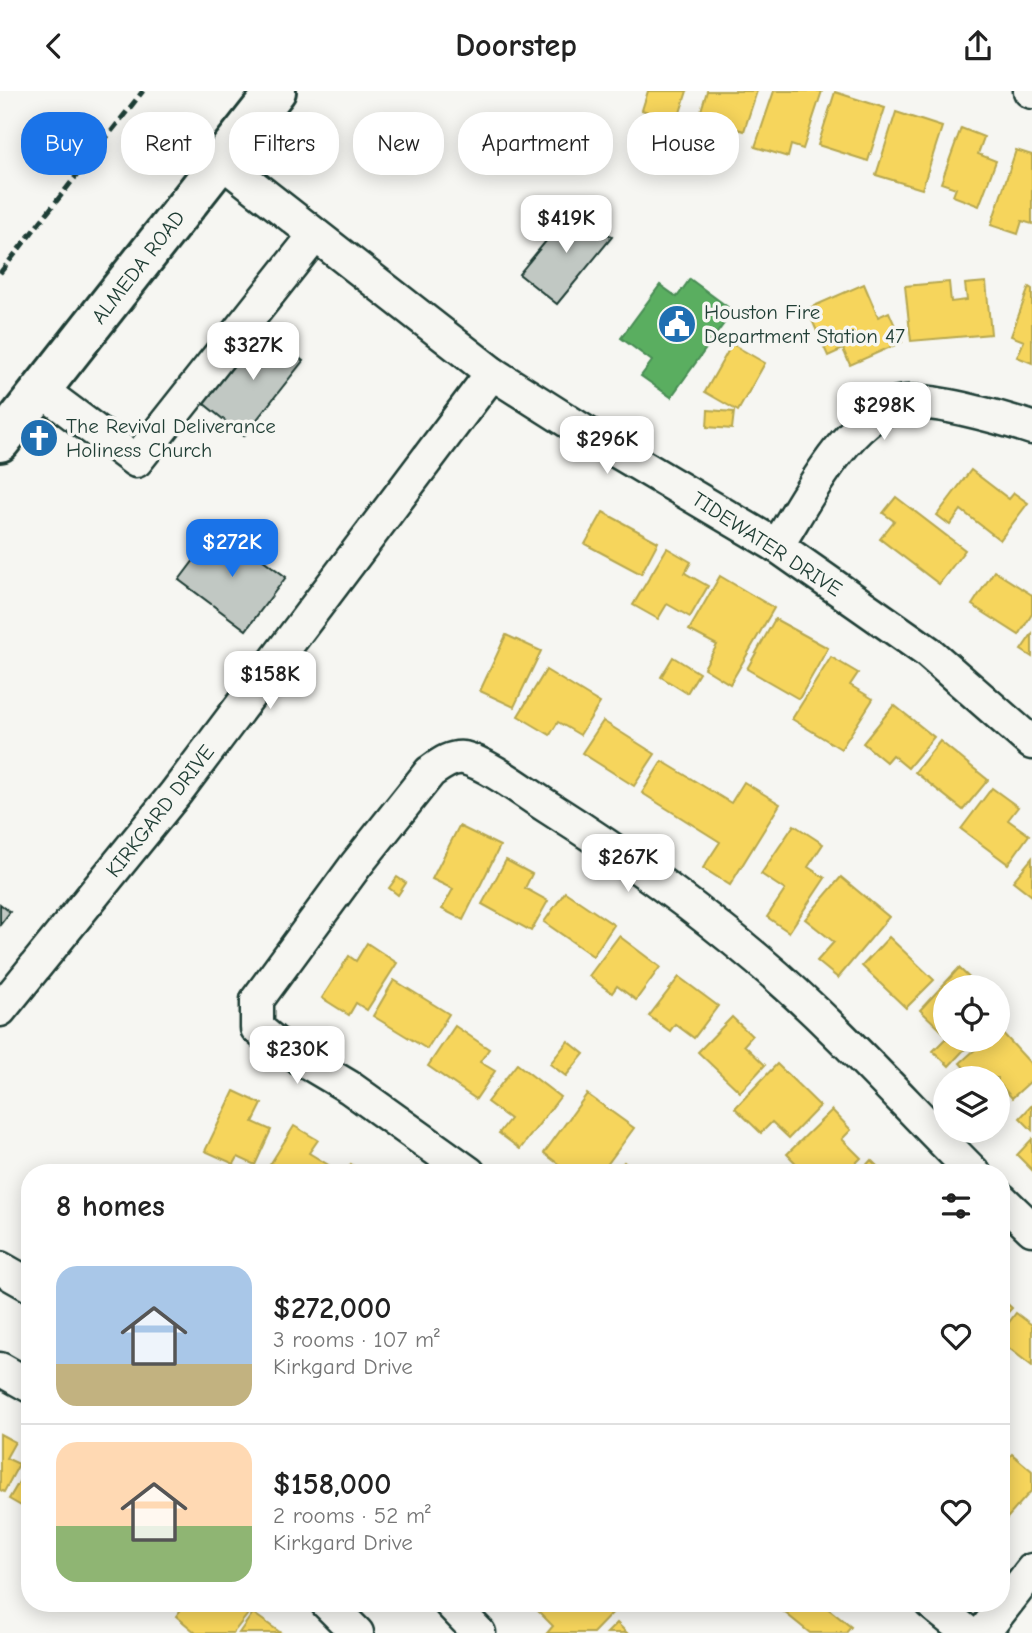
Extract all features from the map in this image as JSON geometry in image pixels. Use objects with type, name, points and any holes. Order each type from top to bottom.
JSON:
[{"type":"main road","name":"ALMEDA ROAD","points":[[0,442],[276,91]]},
{"type":"street","name":"TIDEWATER DRIVE","points":[[221,161],[492,373],[596,439],[777,546],[928,652],[1032,743]]},
{"type":"street","points":[[41,390],[136,461],[315,235]]},
{"type":"street","name":"KIRKGARD DRIVE","points":[[4,999],[175,794],[492,373]]},
{"type":"street","points":[[777,546],[831,463],[861,425],[898,403],[944,404],[1032,428]]},
{"type":"street","points":[[456,1164],[349,1087],[275,1043],[257,1028],[257,1000],[430,772],[446,761],[461,758],[483,766],[579,827],[758,960],[798,996],[965,1164]]},
{"type":"street","points":[[1010,1208],[1032,1229]]},
{"type":"street","points":[[0,1268],[21,1280]]},
{"type":"street","points":[[0,1369],[21,1382]]},
{"type":"street","points":[[1010,1598],[1032,1570]]},
{"type":"street","points":[[336,1612],[357,1633]]},
{"type":"street","points":[[459,1612],[479,1633]]},
{"type":"street","points":[[942,1612],[968,1633]]},
{"type":"street","points":[[983,1633],[999,1612]]},
{"type":"building: Homes","points":[[648,91],[687,91],[680,112],[642,110]]},
{"type":"building: Homes","points":[[707,91],[757,91],[744,131],[739,129],[739,112],[701,112]]},
{"type":"building: Homes","points":[[774,91],[822,91],[803,149],[791,145],[788,157],[755,147]]},
{"type":"building: Homes","points":[[835,92],[885,108],[868,161],[818,145]]},
{"type":"building: Homes","points":[[896,112],[942,127],[922,189],[876,175]]},
{"type":"building: Homes","points":[[961,128],[984,137],[978,154],[996,161],[979,206],[953,196],[956,188],[941,183]]},
{"type":"building: Homes","points":[[1016,150],[1032,155],[1032,224],[1022,221],[1018,234],[991,225]]},
{"type":"building: Homes","points":[[949,282],[951,302],[967,300],[965,284],[986,282],[991,334],[911,341],[905,286]]},
{"type":"building: Homes","points":[[864,284],[878,317],[889,312],[902,342],[850,365],[843,349],[828,356],[807,309]]},
{"type":"building: Homes","points":[[1029,287],[1032,289],[1032,363],[1017,357],[1024,341],[1011,336]]},
{"type":"building: Homes","points":[[732,344],[765,363],[738,411],[705,392]]},
{"type":"building: Homes","points":[[708,410],[734,412],[732,429],[707,427]]},
{"type":"building: Homes","points":[[971,470],[1009,499],[1014,493],[1028,503],[1000,540],[961,510],[950,525],[937,515]]},
{"type":"building: Homes","points":[[896,497],[965,550],[939,584],[880,539],[894,521],[883,513]]},
{"type":"building: Homes","points":[[603,512],[658,542],[641,574],[585,544]]},
{"type":"building: Homes","points":[[667,548],[691,562],[685,573],[708,586],[690,617],[667,604],[658,619],[633,605]]},
{"type":"building: Homes","points":[[994,571],[1032,595],[1032,614],[1019,635],[972,605]]},
{"type":"building: Homes","points":[[720,576],[774,608],[730,684],[704,668],[717,645],[689,630]]},
{"type":"building: Homes","points":[[775,619],[828,648],[799,699],[747,669]]},
{"type":"building: Homes","points":[[1032,634],[1032,657],[1021,650]]},
{"type":"building: Homes","points":[[506,635],[541,651],[514,707],[480,691]]},
{"type":"building: Homes","points":[[673,657],[699,673],[687,693],[661,677]]},
{"type":"building: Homes","points":[[831,657],[858,673],[850,685],[873,699],[841,749],[792,719]]},
{"type":"building: Homes","points":[[546,670],[600,703],[580,735],[558,722],[550,735],[518,716]]},
{"type":"building: Homes","points":[[894,705],[934,737],[908,768],[892,755],[886,762],[863,743]]},
{"type":"building: Homes","points":[[603,721],[655,754],[634,786],[582,753]]},
{"type":"building: Homes","points":[[940,741],[988,780],[963,810],[915,772]]},
{"type":"building: Homes","points":[[662,761],[731,803],[744,782],[780,804],[730,885],[703,868],[720,842],[642,793]]},
{"type":"building: Homes","points":[[992,788],[1018,807],[1008,820],[1029,835],[1008,864],[961,829]]},
{"type":"building: Homes","points":[[794,825],[823,844],[808,867],[825,878],[789,932],[767,917],[785,890],[761,874]]},
{"type":"building: Homes","points":[[459,826],[500,846],[463,920],[442,909],[453,889],[432,879]]},
{"type":"building: Homes","points":[[1032,858],[1032,896],[1013,881]]},
{"type":"building: Homes","points":[[506,860],[532,874],[525,888],[548,901],[531,931],[482,904]]},
{"type":"building: Homes","points":[[397,877],[406,883],[398,895],[389,888]]},
{"type":"building: Homes","points":[[841,877],[889,917],[838,978],[817,961],[834,942],[805,919]]},
{"type":"building: Homes","points":[[565,892],[614,925],[593,956],[544,922]]},
{"type":"building: Homes","points":[[619,936],[660,967],[636,1000],[617,986],[612,993],[589,976]]},
{"type":"building: Homes","points":[[889,937],[933,981],[906,1008],[862,966]]},
{"type":"building: Homes","points":[[367,943],[397,963],[367,1010],[356,1003],[349,1015],[322,998],[349,956],[356,961]]},
{"type":"building: Homes","points":[[959,968],[966,975],[952,975]]},
{"type":"building: Homes","points":[[679,977],[718,1006],[694,1038],[675,1024],[670,1031],[649,1016]]},
{"type":"building: Homes","points":[[394,980],[449,1014],[427,1049],[373,1016]]},
{"type":"building: Homes","points":[[933,996],[933,1022],[920,1010]]},
{"type":"building: Homes","points":[[732,1017],[752,1036],[744,1045],[765,1065],[740,1092],[698,1052]]},
{"type":"building: Homes","points":[[455,1026],[489,1049],[480,1062],[495,1071],[476,1099],[428,1066]]},
{"type":"building: Homes","points":[[568,1041],[584,1054],[566,1076],[550,1064]]},
{"type":"building: Homes","points":[[1010,1041],[1032,1065],[1032,1080],[1012,1098],[1010,1066],[963,1066],[960,1063],[972,1052],[1010,1052]]},
{"type":"building: Homes","points":[[934,1052],[962,1052],[949,1066]]},
{"type":"building: Homes","points":[[517,1064],[560,1097],[520,1149],[499,1133],[510,1119],[487,1102]]},
{"type":"building: Homes","points":[[777,1064],[820,1106],[789,1138],[772,1122],[761,1133],[735,1108]]},
{"type":"building: Homes","points":[[234,1091],[262,1104],[253,1122],[271,1130],[255,1164],[238,1157],[234,1164],[205,1151]]},
{"type":"building: Homes","points":[[587,1094],[634,1128],[608,1164],[558,1164],[544,1153]]},
{"type":"building: Homes","points":[[1032,1105],[1032,1130],[1020,1118]]},
{"type":"building: Homes","points":[[832,1110],[851,1130],[842,1139],[861,1158],[855,1164],[796,1164],[787,1154]]},
{"type":"building: Homes","points":[[294,1126],[318,1140],[309,1153],[327,1164],[270,1164]]},
{"type":"building: Homes","points":[[1032,1139],[1032,1170],[1017,1155]]},
{"type":"building: Homes","points":[[1016,1313],[1032,1325],[1032,1366],[1010,1349],[1010,1321]]},
{"type":"building: Homes","points":[[0,1434],[15,1442],[6,1458],[19,1464],[4,1492],[0,1490]]},
{"type":"building: Homes","points":[[1012,1454],[1032,1471],[1032,1490],[1010,1515]]},
{"type":"building: Homes","points":[[21,1478],[21,1506],[9,1499]]},
{"type":"building: Homes","points":[[179,1612],[250,1612],[233,1633],[196,1633],[176,1616]]},
{"type":"building: Homes","points":[[539,1612],[613,1612],[593,1633],[547,1633],[553,1626]]},
{"type":"building: Homes","points":[[784,1612],[832,1612],[851,1627],[846,1633],[810,1633]]},
{"type":"building: Homes","points":[[253,1613],[281,1633],[239,1633]]},
{"type":"building: Homes","points":[[617,1623],[627,1633],[607,1633]]},
{"type":"building: Public","name":"Houston Fire Department Station 47","points":[[690,279],[733,311],[671,397],[641,376],[652,361],[621,338],[660,285],[677,297]]},
{"type":"building: Other","points":[[574,207],[612,237],[557,304],[519,274]]},
{"type":"building: Other","points":[[262,328],[303,361],[244,436],[203,403]]},
{"type":"building: Other","points":[[219,527],[286,577],[246,630],[179,580]]},
{"type":"building: Other","points":[[0,904],[10,912],[0,925]]},
{"type":"railway","points":[[0,273],[143,91]]},
{"type":"place","name":"Houston Fire Department Station 47","points":[[677,324]]},
{"type":"place","name":"The Revival Deliverance Holiness Church","points":[[39,438]]}]
